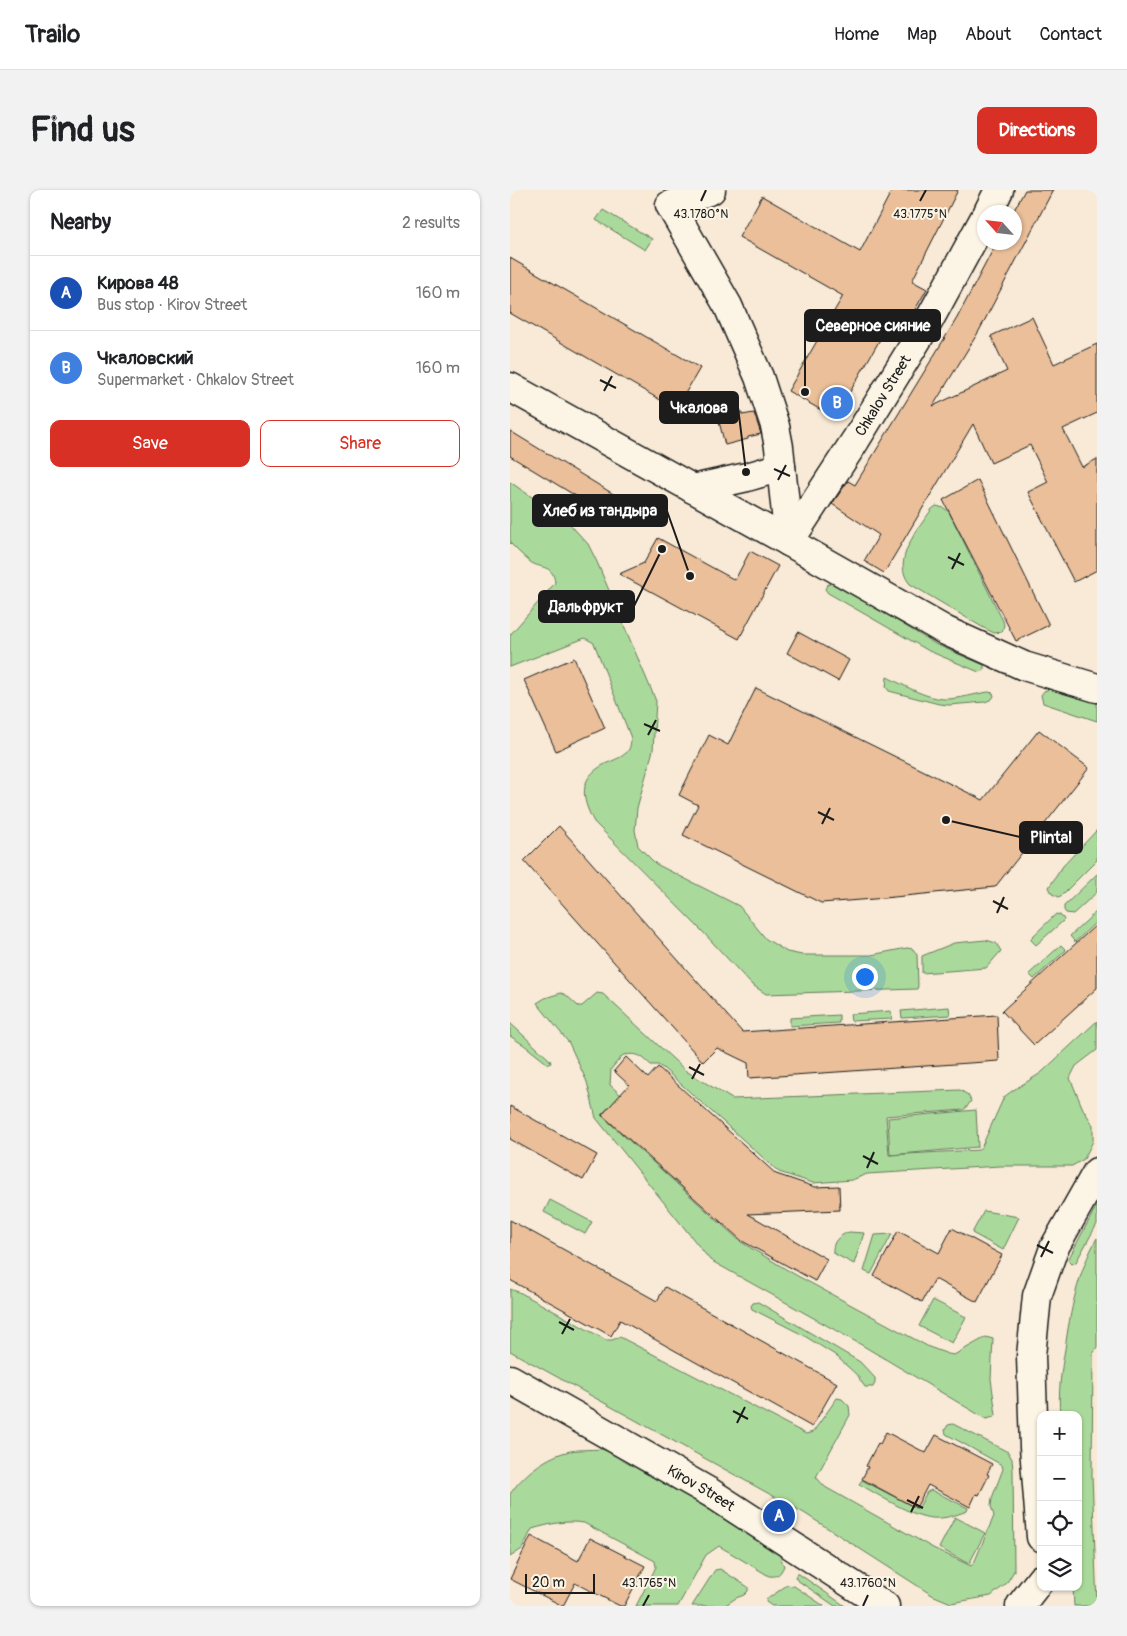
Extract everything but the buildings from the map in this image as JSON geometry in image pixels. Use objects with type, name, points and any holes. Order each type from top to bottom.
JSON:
[{"type":"street","points":[[711,190],[670,206],[728,306],[755,366],[775,426],[789,542]]},
{"type":"street","points":[[992,205],[1000,190]]},
{"type":"street","name":"Chkalov Street","points":[[789,542],[855,442],[927,324],[977,232]]},
{"type":"street","points":[[510,387],[946,631],[1024,666],[1097,688]]},
{"type":"street","points":[[693,489],[747,478],[781,468]]},
{"type":"street","points":[[1038,1501],[1031,1356],[1037,1296],[1054,1248],[1097,1172]]},
{"type":"street","name":"Kirov Street","points":[[510,1380],[711,1493],[885,1606]]},
{"type":"street","points":[[1020,1606],[1037,1584]]},
{"type":"street","points":[[1045,1591],[1047,1606]]},
{"type":"green space","points":[[603,210],[652,239],[645,250],[596,220]]},
{"type":"green space","points":[[510,482],[567,521],[588,544],[656,701],[653,750],[637,808],[635,830],[638,846],[656,864],[739,906],[766,939],[787,952],[802,955],[871,955],[907,948],[913,949],[917,955],[917,989],[766,994],[751,984],[702,931],[594,822],[586,805],[584,789],[586,782],[596,770],[627,752],[631,738],[594,643],[585,638],[510,667],[510,635],[555,583],[552,572],[533,564],[510,543]]},
{"type":"green space","points":[[936,506],[944,508],[949,512],[1003,621],[1002,632],[994,633],[982,627],[910,584],[905,575],[903,565],[909,545],[920,526]]},
{"type":"green space","points":[[837,584],[935,644],[984,665],[984,669],[979,672],[929,651],[828,593],[825,589],[827,585]]},
{"type":"green space","points":[[887,677],[917,692],[941,699],[988,692],[993,693],[994,696],[985,702],[939,704],[889,691],[886,687]]},
{"type":"green space","points":[[1050,689],[1097,703],[1097,721],[1043,703],[1041,695],[1044,691]]},
{"type":"green space","points":[[1097,830],[1097,860],[1062,895],[1059,897],[1052,894],[1049,887],[1063,866]]},
{"type":"green space","points":[[1097,874],[1097,892],[1073,914],[1066,913],[1064,906]]},
{"type":"green space","points":[[1097,911],[1097,921],[1075,942],[1070,936]]},
{"type":"green space","points":[[1056,914],[1064,919],[1063,921],[1036,945],[1031,938]]},
{"type":"green space","points":[[986,940],[996,943],[1001,951],[986,968],[922,973],[922,956],[954,943]]},
{"type":"green space","points":[[1061,945],[1066,950],[1034,979],[1029,974]]},
{"type":"green space","points":[[561,993],[578,1006],[582,1006],[597,993],[603,994],[686,1071],[732,1099],[960,1090],[968,1095],[971,1101],[963,1110],[886,1116],[889,1155],[979,1150],[1004,1097],[1041,1073],[1097,1021],[1097,1050],[1076,1066],[1070,1078],[1083,1109],[1093,1125],[1093,1141],[1084,1159],[1072,1166],[1000,1166],[867,1174],[852,1180],[813,1183],[779,1172],[658,1065],[651,1065],[639,1056],[628,1054],[623,1055],[611,1069],[610,1085],[621,1095],[601,1115],[741,1242],[794,1274],[929,1347],[954,1355],[986,1337],[993,1339],[991,1379],[996,1415],[986,1419],[860,1344],[710,1260],[596,1118],[587,1082],[569,1043],[537,1003],[545,998]]},
{"type":"green space","points":[[949,1007],[950,1015],[902,1018],[901,1011]]},
{"type":"green space","points":[[891,1011],[892,1019],[851,1021],[850,1014]]},
{"type":"green space","points":[[839,1015],[839,1023],[790,1026],[790,1018]]},
{"type":"green space","points":[[510,1023],[551,1063],[548,1064],[510,1036]]},
{"type":"green space","points":[[976,1110],[978,1147],[890,1155],[888,1118]]},
{"type":"green space","points":[[550,1200],[592,1222],[585,1234],[544,1212]]},
{"type":"green space","points":[[1097,1205],[1097,1224],[1076,1262],[1071,1264],[1069,1258]]},
{"type":"green space","points":[[984,1211],[1019,1217],[1003,1250],[972,1233]]},
{"type":"green space","points":[[849,1232],[864,1233],[854,1264],[833,1253],[837,1240]]},
{"type":"green space","points":[[892,1234],[871,1274],[864,1271],[875,1235]]},
{"type":"green space","points":[[1097,1238],[1097,1347],[1093,1354],[1092,1475],[1097,1606],[1074,1606],[1073,1591],[1082,1591],[1082,1411],[1060,1411],[1059,1407],[1061,1374],[1072,1307],[1090,1251]]},
{"type":"green space","points":[[510,1289],[521,1293],[606,1340],[620,1337],[806,1434],[813,1432],[837,1398],[842,1399],[849,1406],[850,1415],[816,1477],[825,1487],[933,1548],[971,1566],[994,1516],[991,1506],[992,1498],[1003,1469],[1002,1465],[946,1434],[945,1430],[948,1425],[953,1424],[1008,1452],[1012,1459],[1013,1470],[1014,1571],[1006,1584],[991,1596],[951,1603],[932,1595],[804,1513],[510,1351]]},
{"type":"green space","points":[[933,1300],[966,1317],[952,1343],[919,1326]]},
{"type":"green space","points":[[758,1302],[860,1362],[875,1378],[873,1387],[865,1387],[859,1377],[835,1355],[803,1335],[752,1309],[753,1303]]},
{"type":"green space","points":[[601,1449],[618,1454],[766,1544],[779,1554],[784,1566],[781,1571],[775,1576],[769,1576],[719,1546],[706,1555],[678,1606],[636,1606],[656,1567],[655,1561],[584,1523],[564,1522],[532,1529],[522,1549],[510,1557],[510,1494],[515,1487],[535,1468],[550,1458],[575,1450]]},
{"type":"green space","points":[[862,1480],[918,1509],[927,1492],[931,1490],[968,1508],[967,1511],[946,1517],[925,1517],[896,1505],[859,1484]]},
{"type":"green space","points":[[955,1517],[985,1533],[969,1564],[939,1548]]},
{"type":"green space","points":[[720,1569],[748,1587],[748,1591],[724,1606],[692,1606],[715,1570]]},
{"type":"green space","points":[[797,1574],[845,1606],[835,1606],[797,1580],[795,1577]]},
{"type":"green space","points":[[787,1585],[794,1586],[824,1606],[772,1606],[766,1602],[766,1600]]},
{"type":"place","name":"Северное сияние","points":[[805,392]]},
{"type":"place","name":"Чкаловский","points":[[837,403]]},
{"type":"place","name":"Чкалова","points":[[746,472]]},
{"type":"place","name":"Дальфрукт","points":[[662,549]]},
{"type":"place","name":"Хлеб из тандыра","points":[[690,576]]},
{"type":"place","name":"Plintal","points":[[946,820]]},
{"type":"place","name":"Кирова 48","points":[[779,1516]]}]
